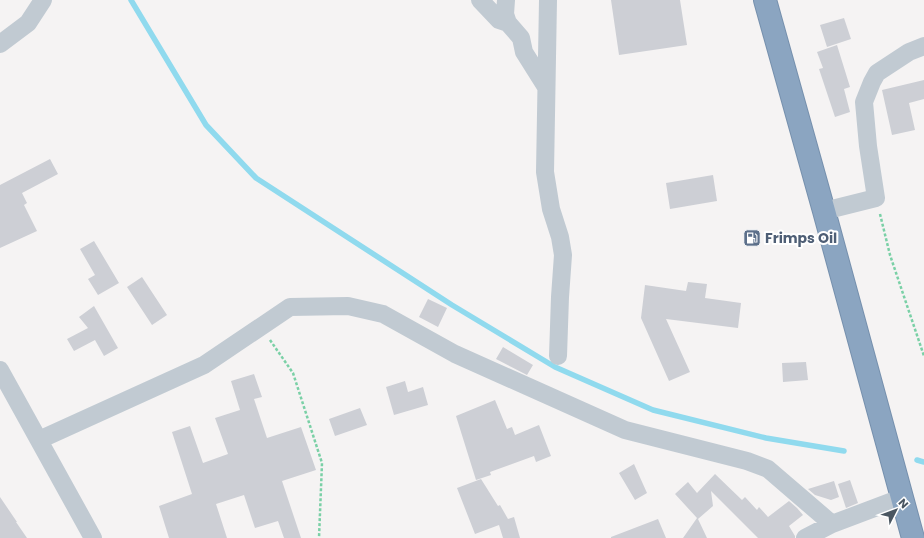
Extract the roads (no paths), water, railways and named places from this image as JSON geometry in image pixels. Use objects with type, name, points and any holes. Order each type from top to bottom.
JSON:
[{"type":"highway","points":[[765,0],[913,538]]},
{"type":"street","points":[[0,44],[28,23],[43,0]]},
{"type":"street","points":[[480,0],[499,20],[508,23]]},
{"type":"street","points":[[506,0],[505,14],[508,23],[521,38],[524,52],[546,87]]},
{"type":"street","points":[[548,0],[545,172],[551,209],[560,237],[563,255],[558,356]]},
{"type":"street","points":[[824,211],[876,198],[868,146],[864,102],[877,73],[909,52],[924,46]]},
{"type":"street","points":[[39,440],[204,365],[290,307],[348,306],[384,314],[455,354],[625,430],[747,460],[768,469],[832,524]]},
{"type":"street","points":[[0,370],[93,538]]},
{"type":"street","points":[[805,538],[832,524],[901,498]]},
{"type":"waterway","points":[[131,0],[206,125],[256,178],[452,305],[555,367],[653,410],[766,438],[844,451]]},
{"type":"waterway","points":[[917,460],[924,462]]},
{"type":"place","name":"Frimps Oil","points":[[752,238]]}]
